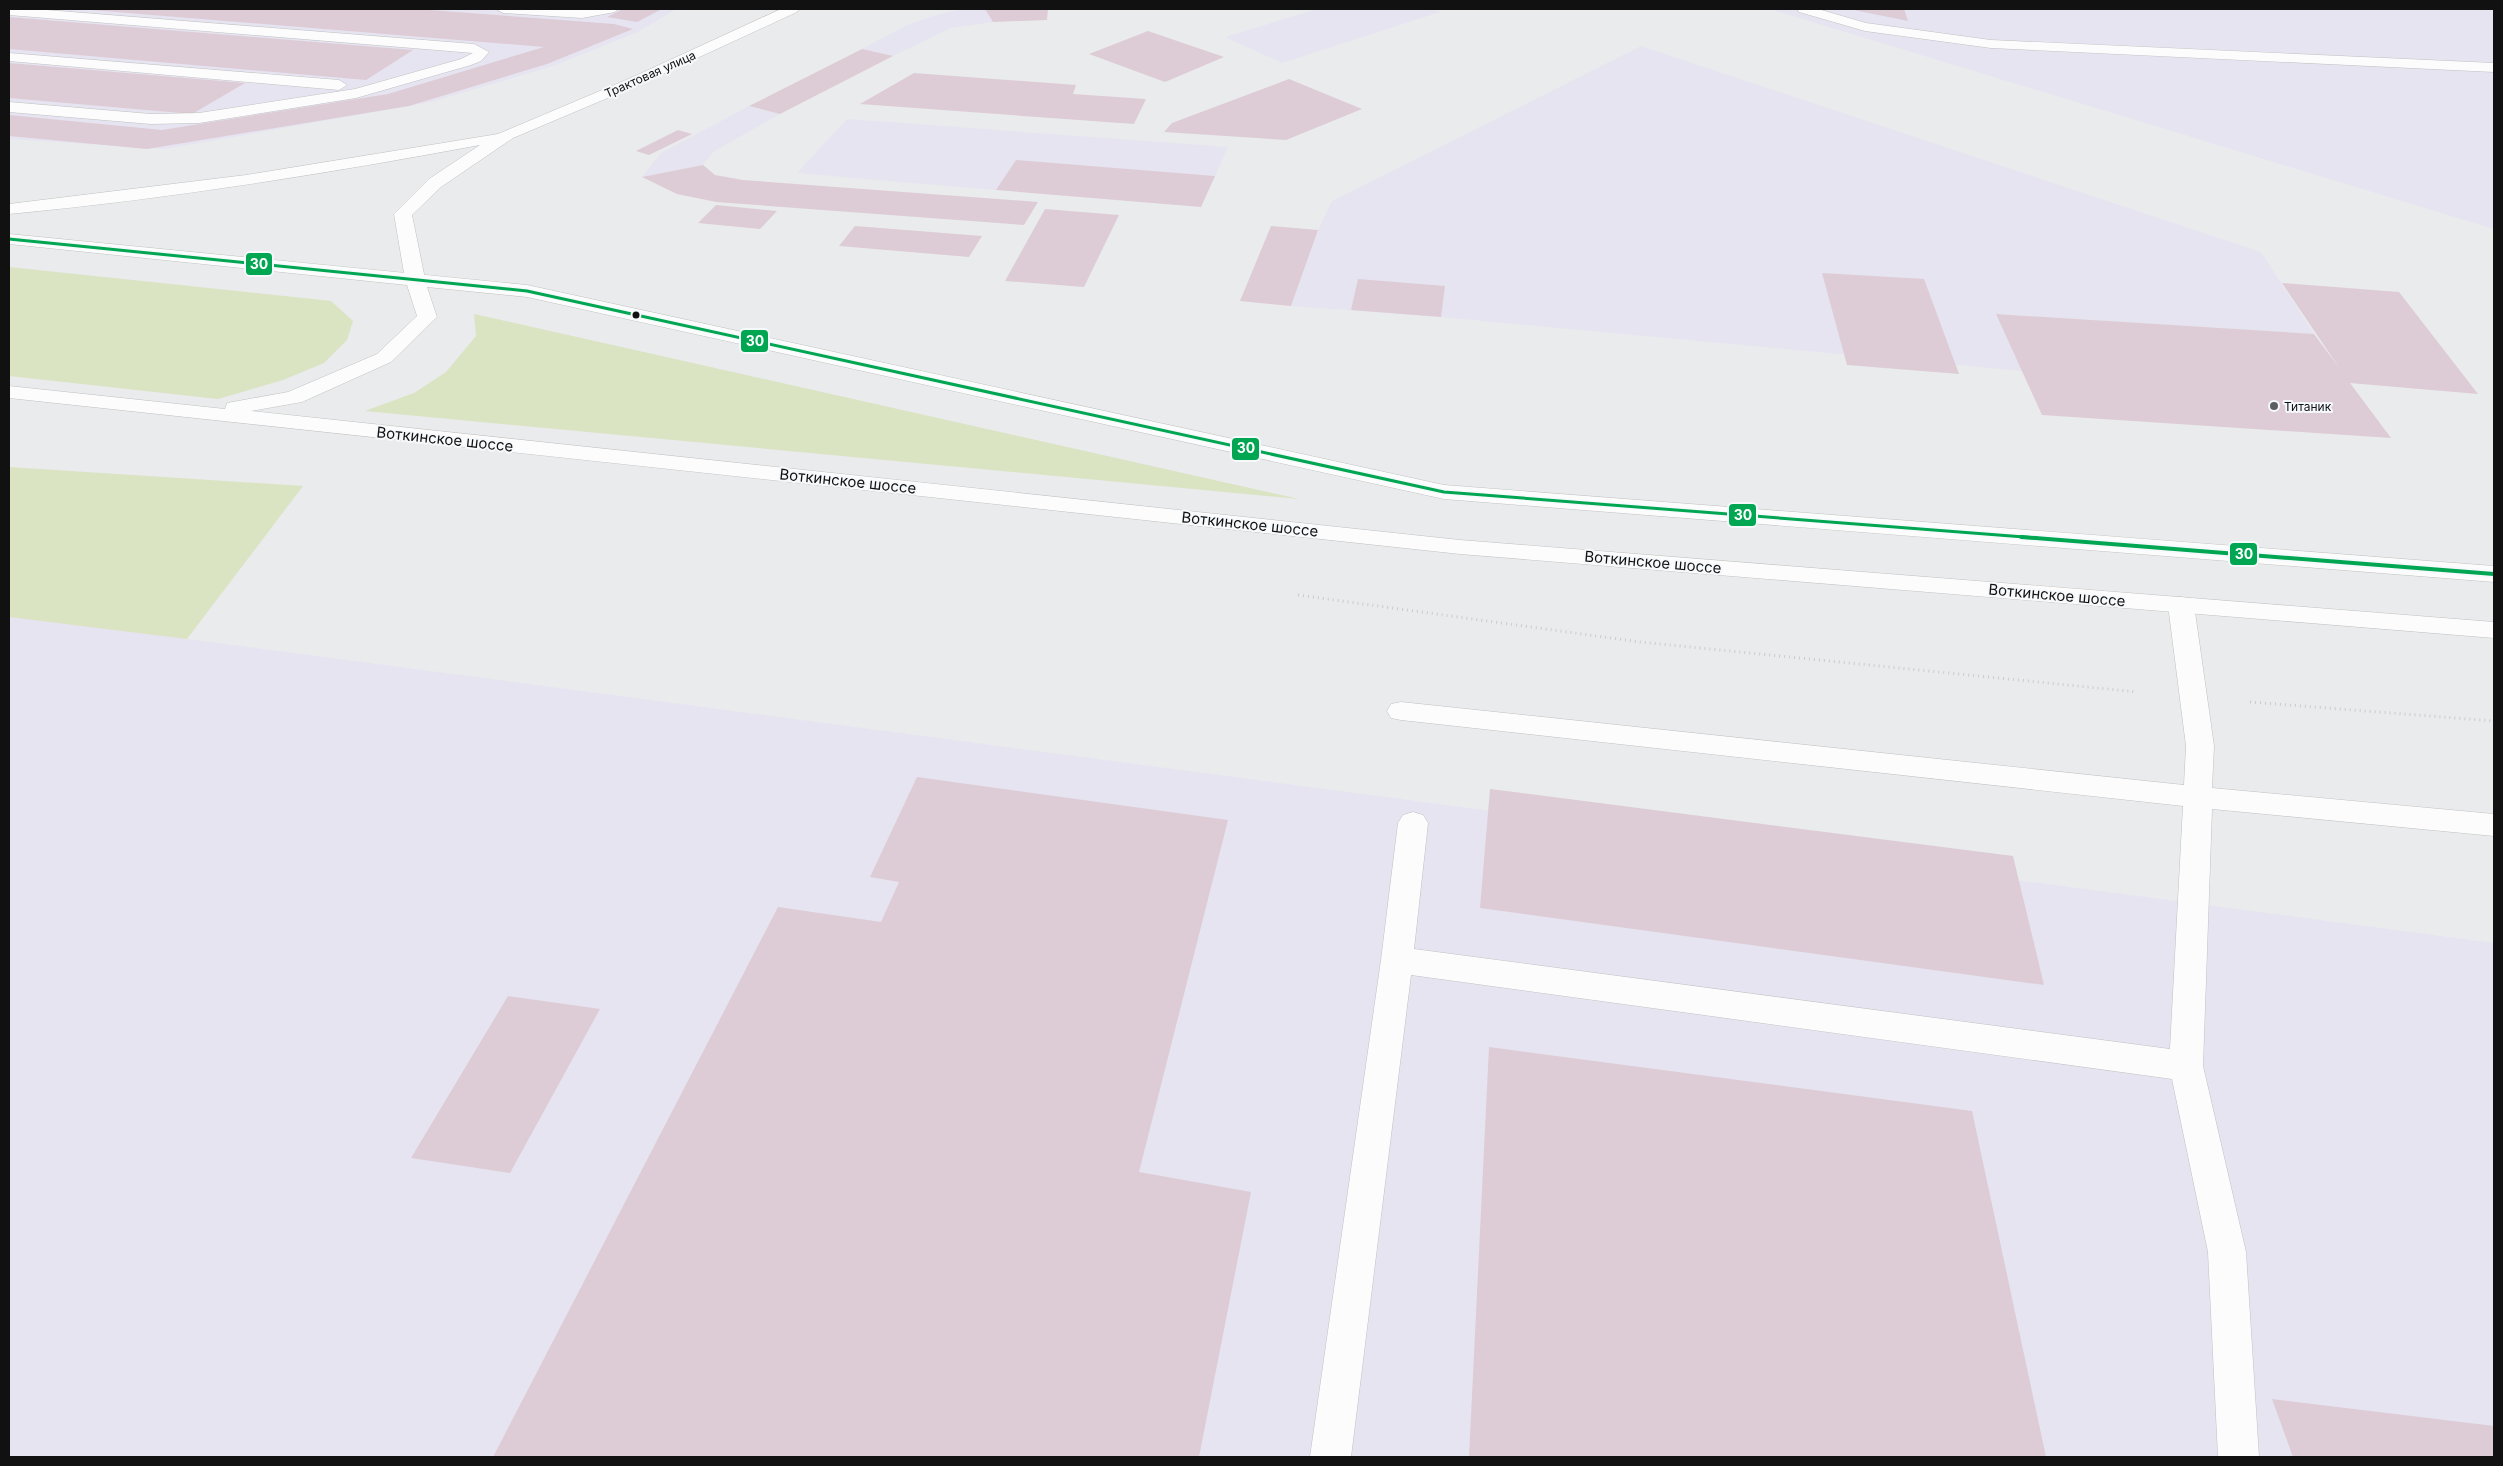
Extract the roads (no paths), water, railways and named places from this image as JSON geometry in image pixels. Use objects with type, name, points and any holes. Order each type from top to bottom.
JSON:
[{"type":"main road","points":[[503,9],[582,14],[610,9]]},
{"type":"main road","name":"Трактовая улица","points":[[507,135],[638,80],[792,9]]},
{"type":"main road","points":[[1804,9],[1865,26],[1991,44],[2494,68]]},
{"type":"main road","points":[[9,11],[474,48],[482,52],[476,58],[375,88],[185,119],[151,119],[9,107]]},
{"type":"main road","points":[[9,57],[375,88]]},
{"type":"main road","points":[[9,209],[246,180],[352,164],[507,135]]},
{"type":"main road","points":[[209,414],[294,397],[384,358],[427,316],[415,279],[403,214],[435,183],[507,135]]},
{"type":"main road","points":[[9,239],[527,291],[1444,492],[2494,574]]},
{"type":"main road","name":"Воткинское шоссе","points":[[9,392],[1460,546],[2494,630]]},
{"type":"main road","points":[[2181,605],[2200,746],[2186,1066],[2227,1252],[2239,1457]]},
{"type":"main road","points":[[1401,711],[2197,797],[2494,825]]},
{"type":"main road","points":[[1330,1457],[1398,960],[1413,823]]},
{"type":"main road","points":[[1398,960],[2186,1066]]},
{"type":"place","name":"Титаник","points":[[2274,406]]}]
